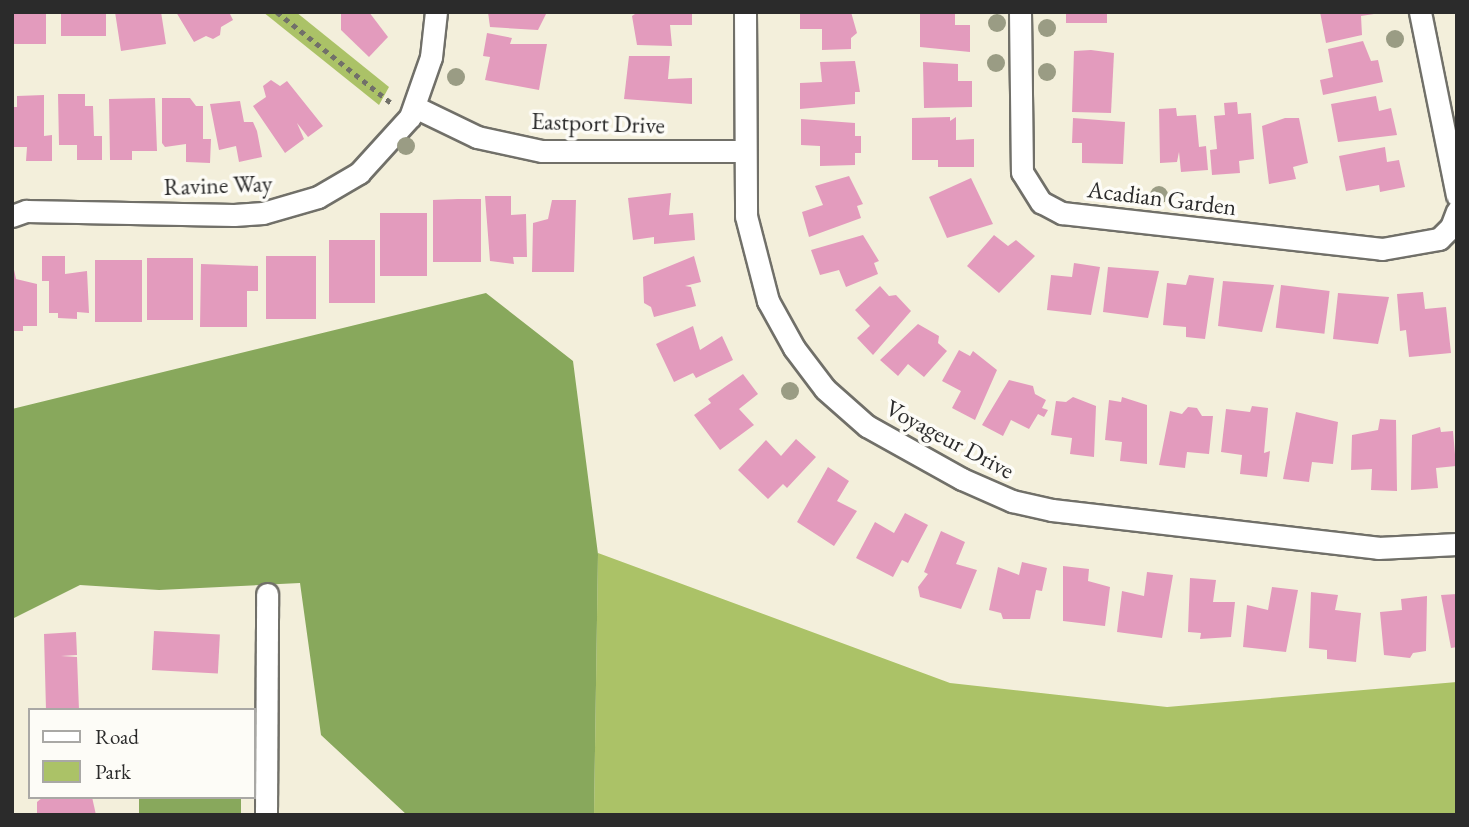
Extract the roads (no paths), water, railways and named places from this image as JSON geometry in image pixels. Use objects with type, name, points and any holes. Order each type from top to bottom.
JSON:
[{"type":"street","name":"Ravine Way","points":[[12,216],[26,211],[233,215],[292,207],[359,173],[413,112],[430,57],[436,12]]},
{"type":"street","name":"Voyageur Drive","points":[[745,12],[745,151],[750,242],[768,301],[787,336],[825,389],[867,426],[913,453],[1012,501],[1052,510],[1378,548],[1457,544]]},
{"type":"street","name":"Acadian Garden","points":[[1020,12],[1022,172],[1041,202],[1062,213],[1382,249],[1439,239],[1451,227],[1457,211]]},
{"type":"street","points":[[1420,12],[1457,195]]},
{"type":"street","name":"Eastport Drive","points":[[413,112],[477,137],[542,151],[745,151]]},
{"type":"street","points":[[266,815],[267,594]]}]
